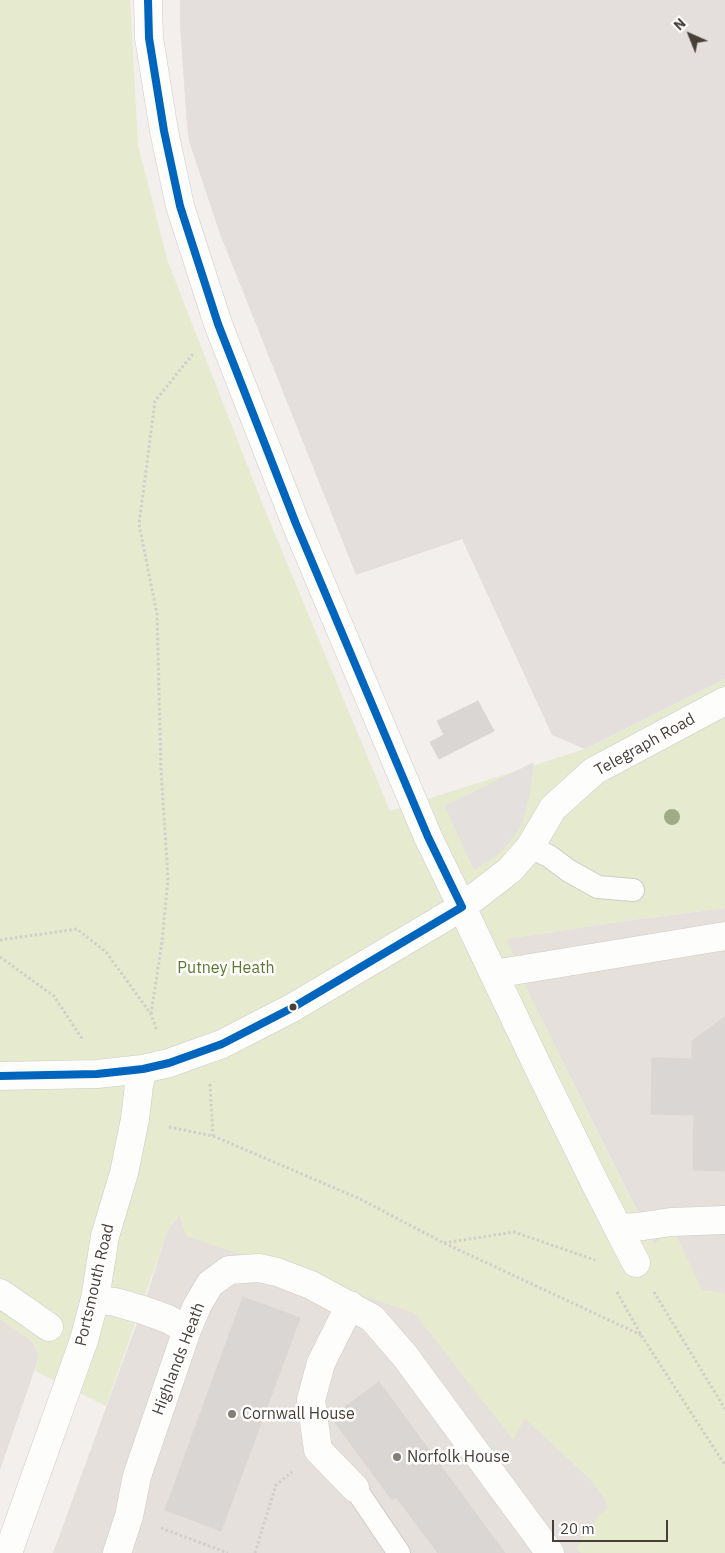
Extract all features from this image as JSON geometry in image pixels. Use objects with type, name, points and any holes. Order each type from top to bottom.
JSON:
[{"type":"street","points":[[148,0],[149,38],[164,132],[180,206],[218,324],[303,543],[428,838],[537,1065],[636,1263]]},
{"type":"street","name":"Telegraph Road","points":[[0,1076],[97,1074],[156,1066],[222,1044],[292,1008],[462,907],[510,870],[530,847],[553,808],[594,770],[725,702]]},
{"type":"street","points":[[494,974],[725,936]]},
{"type":"street","name":"Portsmouth Road","points":[[8,1553],[84,1340],[95,1299],[105,1236],[124,1173],[135,1119],[139,1085],[156,1066]]},
{"type":"street","points":[[618,1228],[688,1220],[725,1220]]},
{"type":"street","name":"Highlands Heath","points":[[116,1553],[129,1516],[137,1476],[186,1330],[196,1306],[210,1284],[229,1270],[259,1268],[278,1272],[311,1286],[372,1318],[405,1356],[550,1553]]},
{"type":"street","points":[[0,1293],[48,1327]]},
{"type":"street","points":[[95,1299],[115,1302],[143,1310],[168,1319],[186,1330]]},
{"type":"street","points":[[350,1306],[321,1363],[311,1400],[318,1450],[355,1488]]},
{"type":"lane","points":[[530,847],[549,856],[598,887],[632,890]]},
{"type":"lane","points":[[355,1488],[399,1553]]},
{"type":"path","points":[[156,1066],[151,1014],[162,942],[168,878],[161,769],[157,614],[138,524],[155,401],[218,324]]},
{"type":"path","points":[[0,940],[77,929],[106,952],[151,1014]]},
{"type":"path","points":[[0,957],[54,996],[93,1056],[97,1074]]},
{"type":"path","points":[[208,1049],[213,1136]]},
{"type":"path","points":[[135,1119],[213,1136],[358,1198],[444,1243],[640,1335]]},
{"type":"path","points":[[444,1243],[514,1232],[602,1263],[598,1254]]},
{"type":"path","points":[[636,1263],[725,1409]]},
{"type":"path","points":[[614,1287],[640,1335],[725,1465]]},
{"type":"path","points":[[255,1553],[276,1485],[318,1450]]},
{"type":"path","points":[[129,1516],[228,1553]]},
{"type":"shaded area","points":[[180,0],[725,0],[725,679],[585,749],[552,735],[462,539],[356,575],[220,234],[189,141],[180,26]]},
{"type":"shaded area","points":[[534,762],[529,797],[522,824],[505,848],[474,870],[445,806]]},
{"type":"shaded area","points":[[725,908],[725,1294],[678,1287],[657,1251],[530,996],[506,939]]},
{"type":"shaded area","points":[[185,1206],[387,1287],[589,1478],[603,1496],[636,1553],[53,1553],[146,1298],[164,1241],[169,1229]]},
{"type":"shaded area","points":[[0,1319],[28,1338],[34,1344],[39,1357],[0,1470]]},
{"type":"green space","name":"Putney Heath","points":[[0,0],[130,0],[138,145],[168,262],[262,503],[390,811],[585,749],[725,679],[725,908],[507,939],[530,996],[653,1244],[674,1230],[702,1290],[725,1294],[725,1553],[581,1553],[577,1548],[600,1514],[609,1507],[603,1496],[589,1478],[525,1419],[513,1440],[414,1313],[186,1236],[179,1214],[164,1241],[106,1406],[35,1371],[39,1357],[34,1344],[0,1319]]},
{"type":"building","points":[[478,701],[494,731],[439,759],[430,742],[444,735],[437,721]]},
{"type":"building","points":[[725,1017],[725,1171],[693,1170],[694,1115],[651,1114],[652,1058],[692,1059],[692,1041]]},
{"type":"building","name":"Cornwall House","points":[[243,1297],[300,1318],[221,1531],[165,1510]]},
{"type":"building","name":"Norfolk House","points":[[379,1382],[505,1553],[438,1553],[396,1497],[392,1500],[331,1417]]},
{"type":"transit line","points":[[148,0],[149,38],[164,131],[180,206],[218,324],[296,524],[428,837],[462,907]]},
{"type":"transit line","points":[[0,1076],[97,1074],[143,1069],[169,1063],[222,1044],[292,1008],[462,907]]},
{"type":"place","name":"Cornwall House","points":[[232,1414]]},
{"type":"place","name":"Norfolk House","points":[[397,1457]]}]
